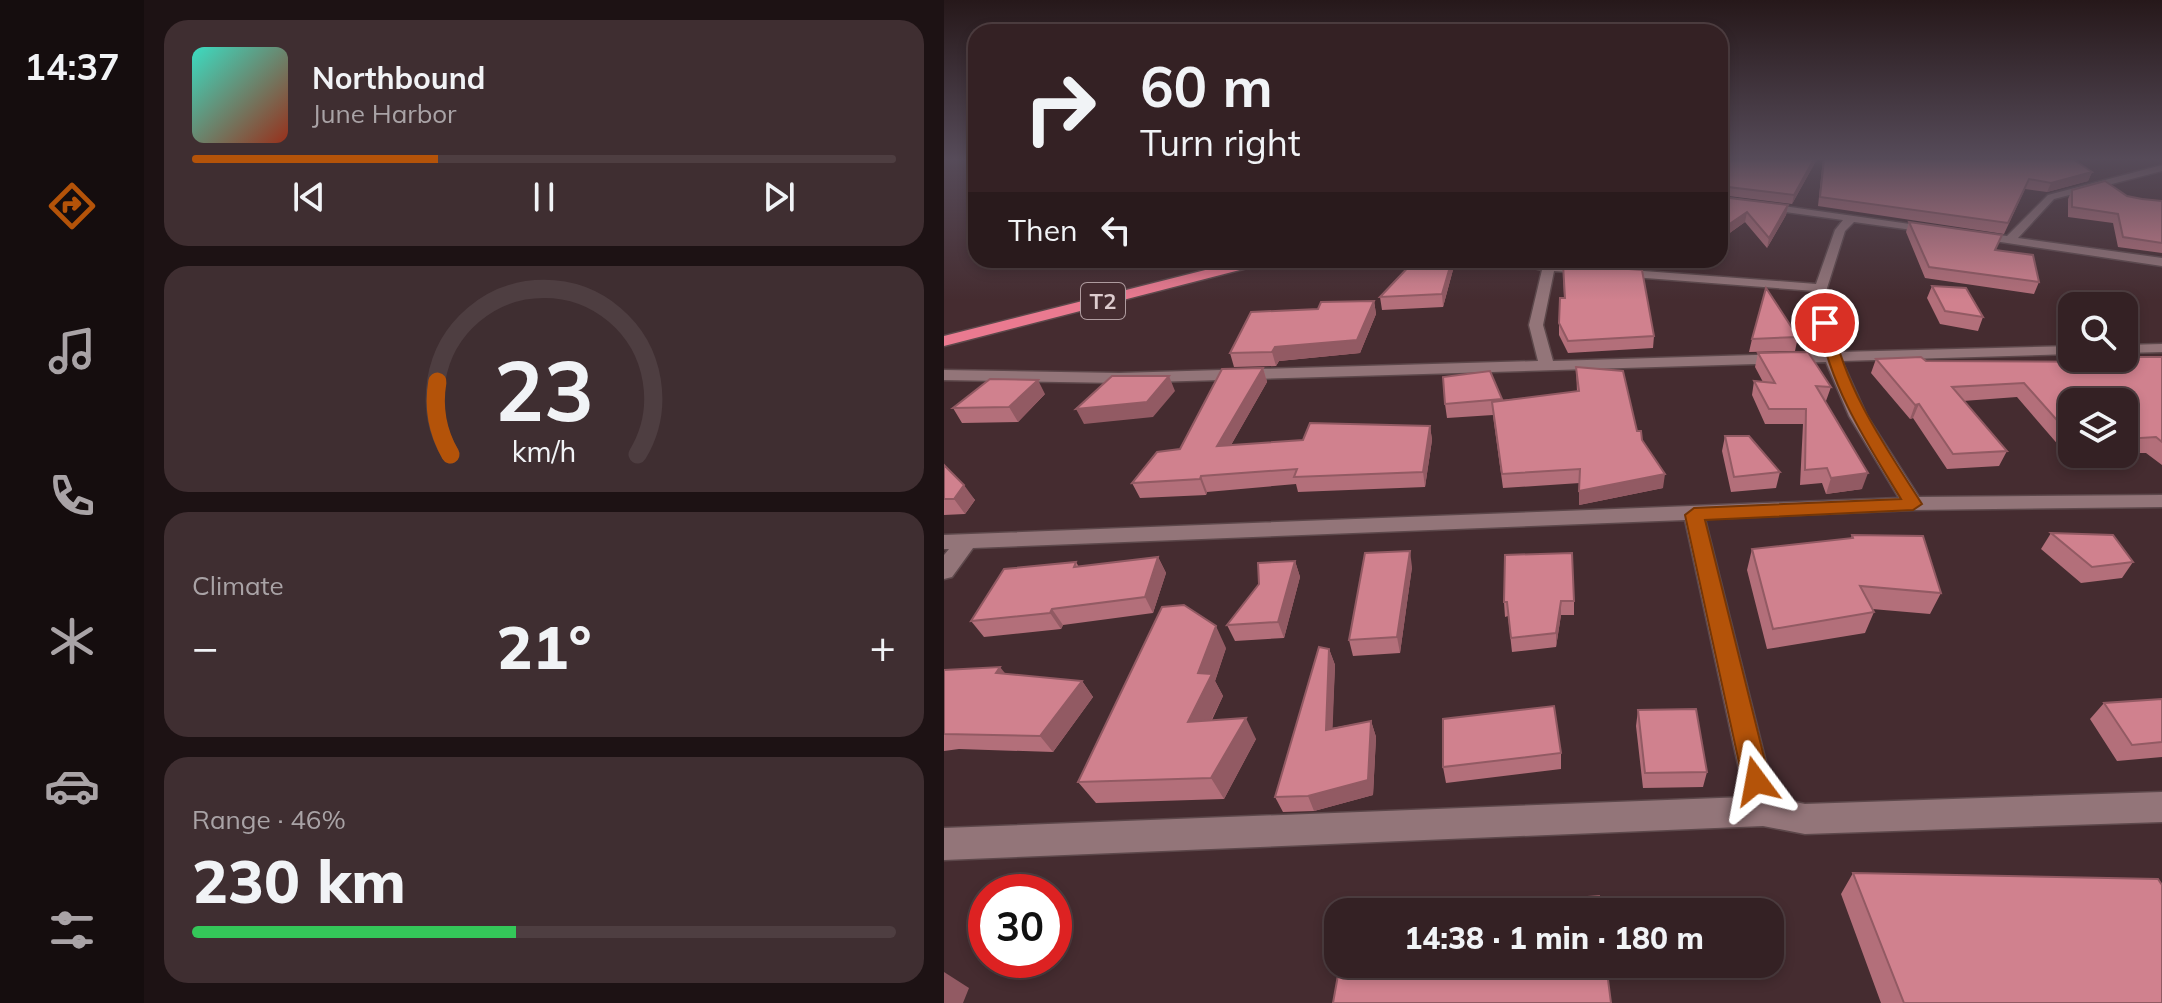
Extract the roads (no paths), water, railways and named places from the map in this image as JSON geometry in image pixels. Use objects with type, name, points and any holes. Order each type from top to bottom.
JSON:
[{"type":"highway","name":"T2","points":[[944,341],[1231,268]]},
{"type":"street","points":[[1760,206],[1953,232]]},
{"type":"street","points":[[2010,240],[2043,206]]},
{"type":"street","points":[[1851,219],[1840,230],[1821,288],[1832,357],[1858,416],[1913,504]]},
{"type":"street","points":[[1967,234],[2162,262]]},
{"type":"street","points":[[1547,365],[1536,325],[1549,268]]},
{"type":"street","points":[[1562,268],[1821,288]]},
{"type":"street","points":[[2138,349],[2162,348]]},
{"type":"street","points":[[944,375],[1119,378],[2058,350]]},
{"type":"street","points":[[944,571],[955,542],[1913,504],[2162,501]]},
{"type":"street","points":[[1694,515],[1763,811]]},
{"type":"street","points":[[944,844],[1763,811],[1805,819],[2162,807]]}]
